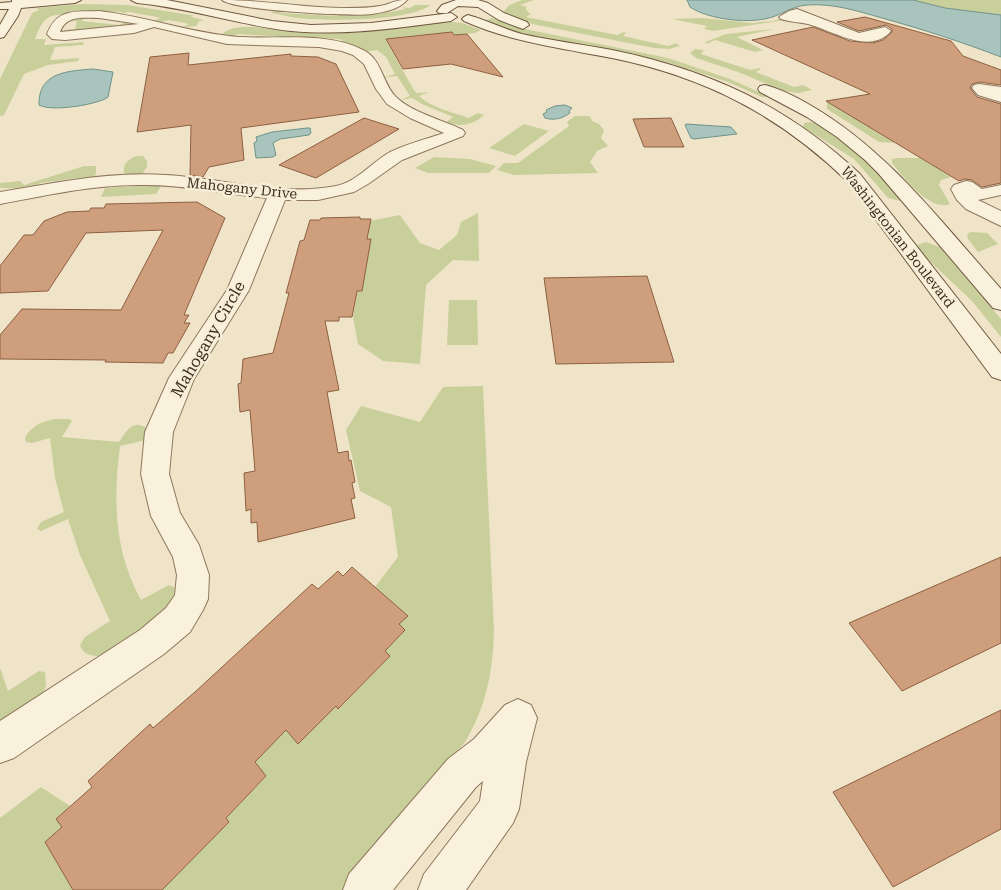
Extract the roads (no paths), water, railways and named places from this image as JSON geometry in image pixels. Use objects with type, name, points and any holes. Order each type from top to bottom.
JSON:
[{"type":"street","points":[[0,6],[17,2],[75,0]]},
{"type":"street","points":[[137,0],[176,5],[269,24],[315,29],[347,29],[471,2],[486,6],[510,20],[528,26],[671,56],[729,74]]},
{"type":"street","points":[[228,0],[318,11],[382,8],[395,5],[401,0]]},
{"type":"street","points":[[0,34],[12,16],[17,2]]},
{"type":"street","points":[[209,36],[235,25],[242,11],[260,4]]},
{"type":"street","points":[[193,33],[219,22],[258,14],[276,6]]},
{"type":"street","points":[[447,8],[468,19],[483,17],[492,10]]},
{"type":"street","points":[[797,12],[858,37],[885,31],[864,37],[858,38],[852,37],[816,23],[785,17],[805,18],[793,14],[797,12]]},
{"type":"street","name":"Mahogany Drive","points":[[0,198],[103,183],[154,179],[196,182],[278,193],[325,194],[350,188],[397,156],[456,133],[416,115],[392,100],[385,92],[368,59],[359,53],[326,45],[244,42],[193,33],[153,24],[116,17],[75,16],[57,22],[54,34],[56,36],[65,36],[124,30],[153,24]]},
{"type":"street","name":"Washingtonian Boulevard","points":[[468,19],[497,30],[652,63],[708,81],[759,105],[806,134],[836,159],[854,178],[1001,371]]},
{"type":"street","name":"Washingtonian Boulevard","points":[[755,85],[785,98],[844,134],[867,152],[884,169],[1001,304]]},
{"type":"street","points":[[1001,92],[995,89],[985,91],[979,88],[983,92],[1001,98]]},
{"type":"street","points":[[759,105],[785,98]]},
{"type":"street","points":[[1001,215],[980,206],[968,194],[974,191],[966,186],[960,189],[974,207],[994,214],[1001,220]]},
{"type":"street","points":[[1001,190],[980,195],[988,198],[1001,197]]},
{"type":"street","name":"Mahogany Circle","points":[[0,744],[152,642],[178,620],[191,599],[193,575],[190,562],[166,516],[156,474],[159,432],[182,378],[238,290],[278,193]]},
{"type":"street","points":[[884,217],[926,217]]},
{"type":"street","points":[[364,890],[462,773],[488,752],[518,718],[506,762],[499,809],[440,890]]},
{"type":"water","points":[[687,0],[913,0],[945,8],[1001,15],[1001,57],[912,27],[836,6],[802,6],[766,19],[743,21],[708,15],[690,7]]},
{"type":"water","points":[[93,69],[113,72],[108,97],[105,99],[62,108],[39,105],[40,94],[44,86],[56,75]]},
{"type":"water","points":[[565,105],[572,108],[567,115],[555,119],[545,118],[543,114],[547,112],[546,110],[555,106]]},
{"type":"water","points":[[686,124],[731,127],[737,134],[694,139],[691,138]]},
{"type":"water","points":[[310,128],[311,133],[309,135],[280,139],[273,143],[276,155],[273,157],[256,158],[254,143],[257,141],[256,137],[272,132]]}]
